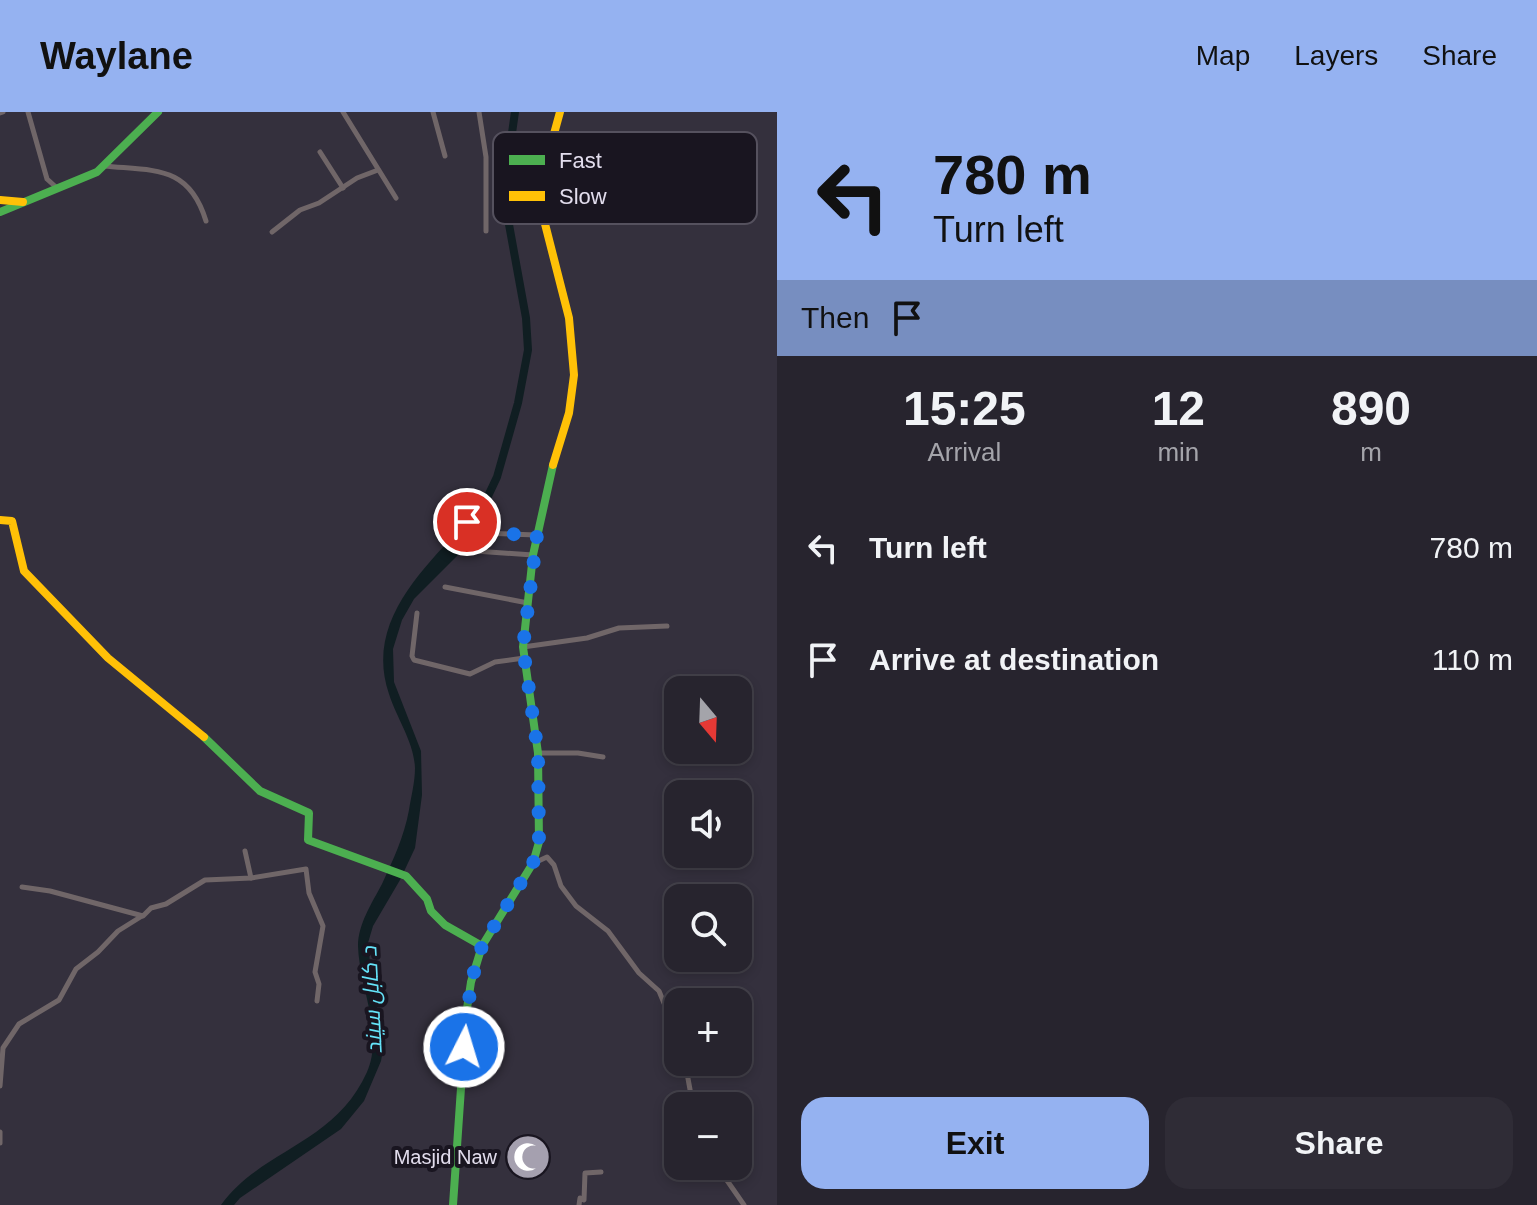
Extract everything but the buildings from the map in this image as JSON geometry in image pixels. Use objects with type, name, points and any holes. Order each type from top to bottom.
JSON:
[{"type":"main road","points":[[0,212],[97,172],[158,112]]},
{"type":"main road","points":[[555,132],[560,112]]},
{"type":"main road","points":[[0,200],[25,202]]},
{"type":"main road","points":[[453,1205],[471,982],[482,946],[533,863],[539,842],[538,753],[523,647],[533,555],[554,461],[569,413],[574,375],[569,318],[545,224]]},
{"type":"main road","points":[[0,520],[12,521],[24,571],[108,658],[201,735],[260,791],[309,813],[308,840],[406,876],[445,925],[482,946]]},
{"type":"street","points":[[28,112],[47,179],[57,188]]},
{"type":"street","points":[[343,112],[396,198]]},
{"type":"street","points":[[433,112],[445,156]]},
{"type":"street","points":[[479,112],[486,157],[486,231]]},
{"type":"street","points":[[320,152],[343,188]]},
{"type":"street","points":[[104,166],[164,173],[180,178],[196,195],[206,221]]},
{"type":"street","points":[[272,232],[300,210],[319,203],[357,178],[378,170]]},
{"type":"street","points":[[467,522],[482,533],[537,535]]},
{"type":"street","points":[[475,551],[533,555]]},
{"type":"street","points":[[445,587],[529,603]]},
{"type":"street","points":[[417,613],[414,660],[470,674],[495,662],[524,658]]},
{"type":"street","points":[[523,647],[587,638],[619,628],[667,626]]},
{"type":"street","points":[[538,753],[578,753],[603,757]]},
{"type":"street","points":[[245,851],[251,878]]},
{"type":"street","points":[[533,863],[547,857],[554,865],[561,886],[576,906],[608,931],[639,973],[659,991],[664,1003]]},
{"type":"street","points":[[0,1086],[3,1048],[19,1024],[59,1000],[76,969],[118,931],[151,908],[166,904],[205,880],[251,878],[306,869],[309,893],[323,926],[315,972],[319,984],[317,1001]]},
{"type":"street","points":[[22,887],[50,891],[143,916]]},
{"type":"street","points":[[0,1132],[0,1143]]},
{"type":"street","points":[[579,1205],[580,1198],[584,1200],[585,1173],[601,1172]]},
{"type":"street","points":[[727,1180],[744,1205]]},
{"type":"water","points":[[458,531],[465,534],[468,545],[414,599],[402,620],[393,649],[394,682],[421,751],[422,795],[415,848],[373,926],[368,943],[384,1043],[381,1061],[364,1101],[341,1129],[234,1205],[221,1205],[237,1186],[256,1171],[336,1115],[353,1096],[367,1072],[373,1041],[359,961],[360,930],[401,839],[415,773],[412,749],[389,694],[384,670],[384,647],[399,604],[426,566]]},
{"type":"waterway","name":"د کابل سيند","points":[[512,132],[515,112]]},
{"type":"waterway","name":"د کابل سيند","points":[[461,541],[481,511],[497,477],[518,403],[528,350],[526,318],[509,224]]},
{"type":"traffic: fast","points":[[0,212],[97,172],[158,112]]},
{"type":"traffic: fast","points":[[453,1205],[471,982],[482,946],[533,863],[539,842],[538,753],[523,647],[533,555],[553,465]]},
{"type":"traffic: fast","points":[[204,737],[260,791],[309,813],[308,840],[406,876],[445,925],[482,946]]},
{"type":"traffic: slow","points":[[555,132],[560,112]]},
{"type":"traffic: slow","points":[[0,200],[23,202]]},
{"type":"traffic: slow","points":[[545,224],[569,318],[574,375],[569,413],[553,465]]},
{"type":"traffic: slow","points":[[0,520],[12,521],[24,571],[108,658],[204,737]]},
{"type":"place","name":"Masjid Naw","points":[[528,1157]]},
{"type":"route","points":[[464,1047],[471,982],[482,946],[533,863],[539,842],[538,753],[523,647],[537,535],[482,533],[467,522]]}]
